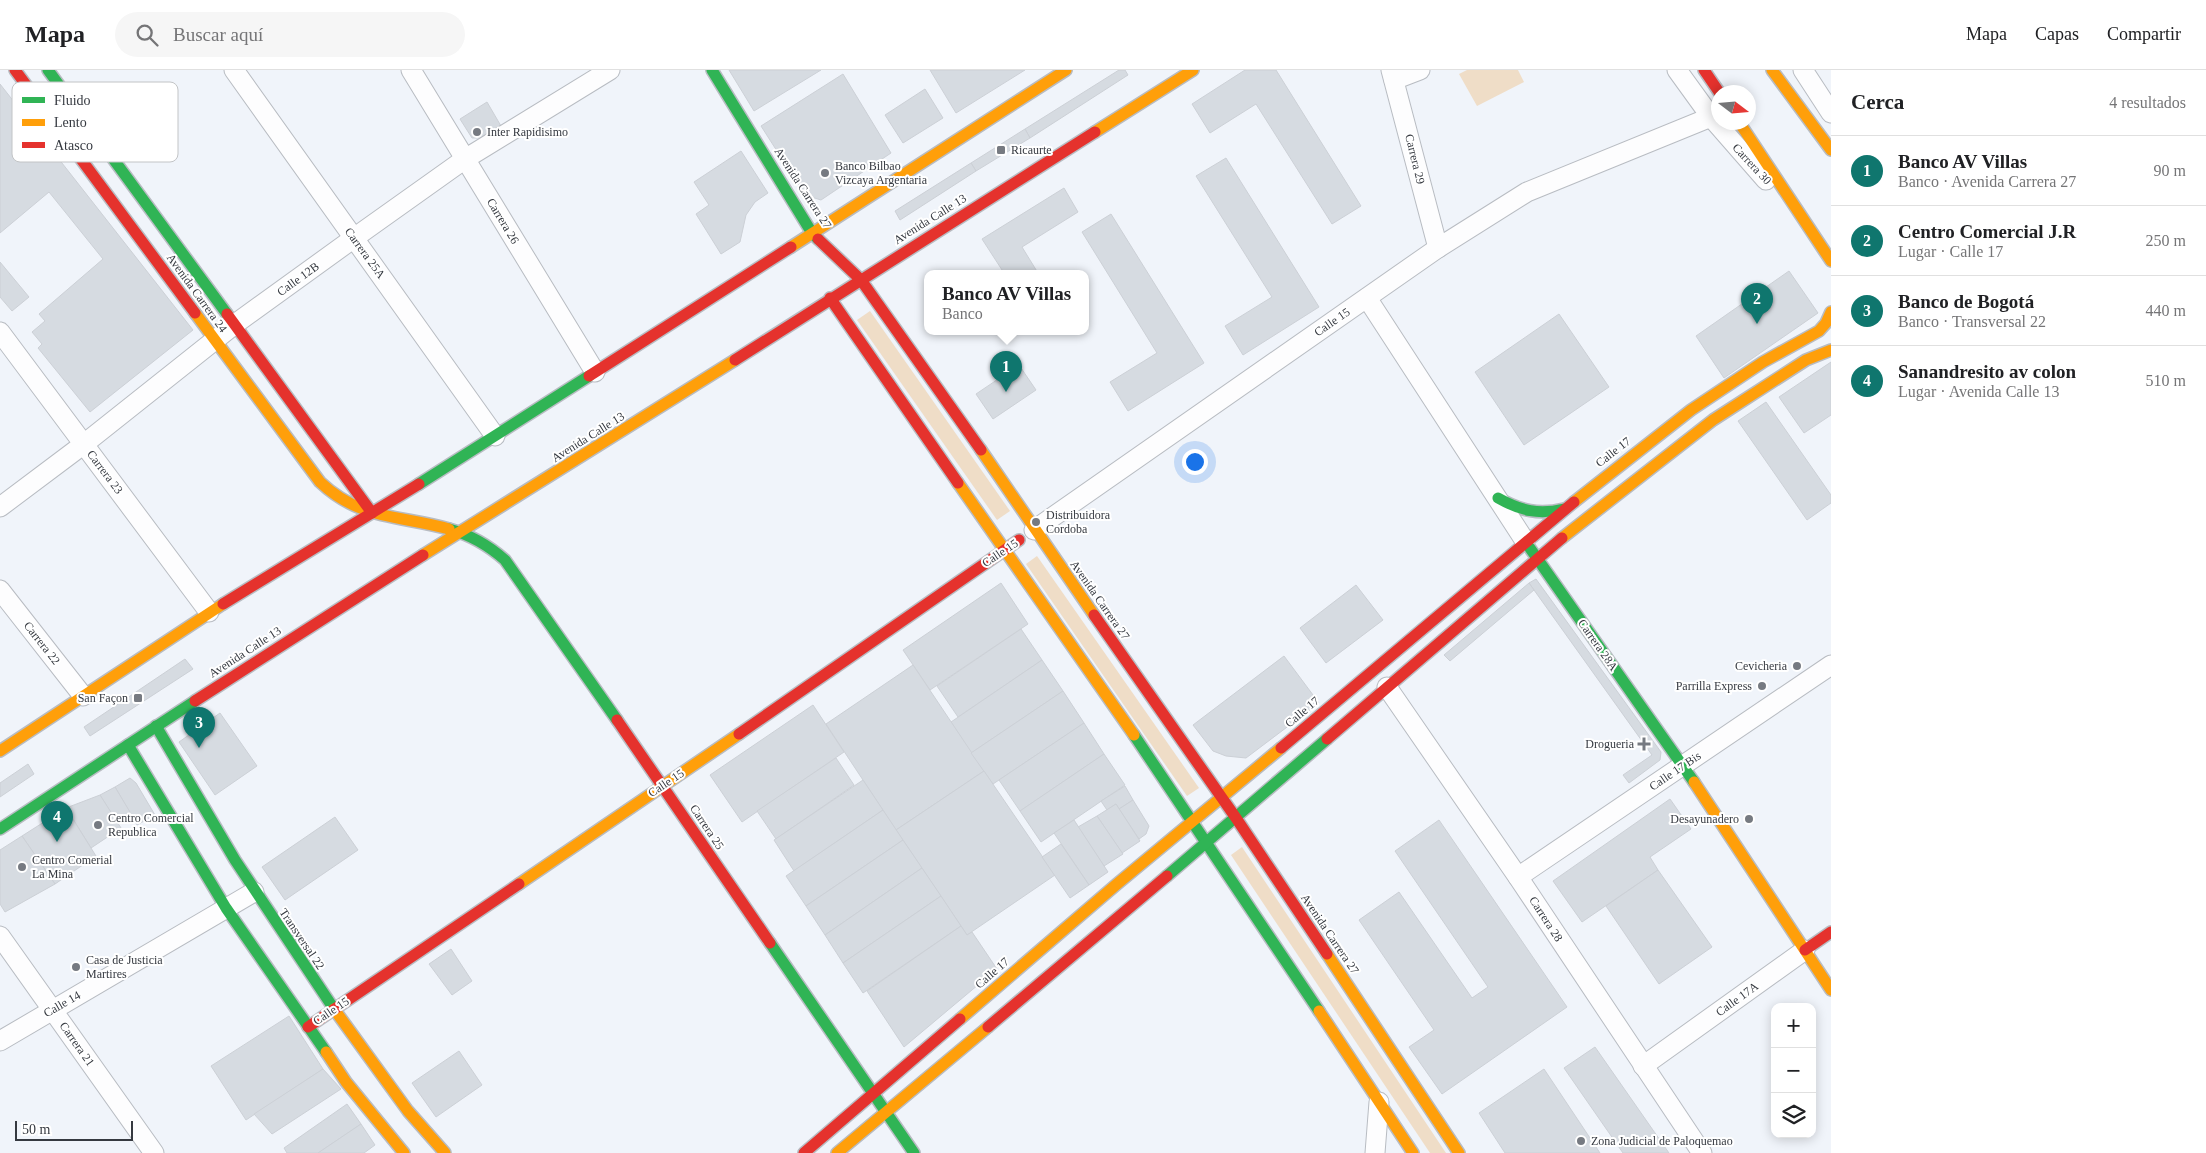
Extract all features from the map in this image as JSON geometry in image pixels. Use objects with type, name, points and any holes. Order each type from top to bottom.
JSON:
[{"type":"main road","name":"Avenida Carrera 24","points":[[15,70],[25,82]]},
{"type":"main road","name":"Avenida Carrera 24","points":[[48,70],[56,82]]},
{"type":"main road","name":"Avenida Carrera 27","points":[[712,70],[812,233],[861,280],[975,441],[1034,530],[1236,818],[1459,1153]]},
{"type":"main road","points":[[0,751],[209,612],[495,436],[591,366],[812,233],[1066,70]]},
{"type":"main road","name":"Avenida Calle 13","points":[[0,828],[267,653],[1193,70]]},
{"type":"main road","points":[[1704,70],[1714,85]]},
{"type":"main road","points":[[1772,70],[1831,150]]},
{"type":"main road","points":[[1744,130],[1831,260]]},
{"type":"main road","name":"Avenida Carrera 24","points":[[92,162],[152,234],[235,324],[372,513]]},
{"type":"main road","name":"Avenida Carrera 24","points":[[106,162],[152,234],[215,341],[320,482],[335,496],[372,513],[462,532]]},
{"type":"main road","points":[[830,298],[1192,821],[1413,1153]]},
{"type":"main road","name":"Calle 17","points":[[804,1153],[1192,821],[1222,798],[1564,509],[1691,410],[1763,362],[1819,332],[1831,312]]},
{"type":"main road","points":[[837,1153],[1236,818],[1536,559],[1713,420],[1806,360],[1831,350]]},
{"type":"main road","points":[[1498,498],[1528,512],[1549,513],[1564,509]]},
{"type":"main road","name":"Calle 15","points":[[308,1027],[663,786],[1034,530]]},
{"type":"main road","name":"Carrera 25","points":[[462,532],[484,542],[505,560],[663,786],[914,1153]]},
{"type":"main road","name":"Carrera 28A","points":[[1525,541],[1683,765],[1831,990]]},
{"type":"main road","name":"Transversal 22","points":[[156,726],[254,892],[334,1009],[408,1110],[445,1153]]},
{"type":"main road","points":[[128,745],[226,908],[346,1082],[404,1153]]},
{"type":"main road","name":"Calle 17A","points":[[1805,950],[1831,932]]},
{"type":"street","name":"Carrera 25A","points":[[234,70],[495,436]]},
{"type":"street","name":"Carrera 26","points":[[411,70],[591,366]]},
{"type":"street","name":"Calle 12B","points":[[0,507],[84,444],[235,324],[354,238],[465,159],[610,70]]},
{"type":"street","points":[[1393,75],[1420,70]]},
{"type":"street","name":"Carrera 30","points":[[1677,70],[1711,117]]},
{"type":"street","points":[[1804,70],[1831,113]]},
{"type":"street","name":"Carrera 29","points":[[1393,75],[1438,248]]},
{"type":"street","name":"Calle 15","points":[[1034,530],[1438,248],[1527,192],[1711,117]]},
{"type":"street","name":"Carrera 30","points":[[1722,130],[1762,176],[1795,206]]},
{"type":"street","name":"Carrera 28A","points":[[1367,298],[1525,541]]},
{"type":"street","name":"Carrera 23","points":[[0,332],[209,612]]},
{"type":"street","name":"Carrera 22","points":[[0,590],[83,696]]},
{"type":"street","name":"Calle 17 Bis","points":[[1518,877],[1831,665]]},
{"type":"street","name":"Carrera 28","points":[[1388,687],[1518,877],[1702,1153]]},
{"type":"street","name":"Calle 14","points":[[0,1041],[254,892]]},
{"type":"street","name":"Carrera 21","points":[[0,936],[154,1153]]},
{"type":"street","name":"Calle 17A","points":[[1643,1066],[1805,950]]},
{"type":"street","points":[[1375,1153],[1379,1102]]},
{"type":"shaded area","points":[[1467,70],[1518,70],[1524,82],[1477,106],[1459,74]]},
{"type":"shaded area","points":[[870,311],[1010,511],[997,520],[857,320]]},
{"type":"shaded area","points":[[1037,556],[1199,788],[1187,796],[1026,564]]},
{"type":"shaded area","points":[[1242,847],[1446,1153],[1430,1153],[1231,855]]},
{"type":"building","points":[[729,70],[821,70],[754,111]]},
{"type":"building","points":[[930,70],[1025,70],[956,113]]},
{"type":"building","points":[[1119,70],[1125,70],[1128,75],[1030,138],[1025,129]]},
{"type":"building","points":[[1245,70],[1276,70],[1361,206],[1332,224],[1256,104],[1210,133],[1192,104]]},
{"type":"building","points":[[843,74],[891,153],[821,200],[805,195],[761,126]]},
{"type":"building","points":[[0,84],[12,99],[12,162],[61,162],[193,330],[90,412],[38,348],[42,344],[32,332],[45,321],[39,314],[103,259],[49,192],[0,233]]},
{"type":"building","points":[[925,89],[943,118],[903,143],[885,115]]},
{"type":"building","points":[[487,102],[501,126],[481,138],[472,138],[460,119]]},
{"type":"building","points":[[1025,129],[1030,138],[976,171],[971,163]]},
{"type":"building","points":[[741,151],[768,193],[755,202],[746,215],[740,242],[721,254],[696,214],[709,205],[694,182]]},
{"type":"building","points":[[1226,158],[1319,307],[1243,355],[1225,326],[1272,297],[1196,176]]},
{"type":"building","points":[[971,163],[976,171],[900,220],[895,211]]},
{"type":"building","points":[[1064,188],[1078,212],[1022,247],[1036,270],[1002,270],[982,239]]},
{"type":"building","points":[[1111,214],[1204,363],[1128,411],[1110,382],[1157,353],[1082,232]]},
{"type":"building","points":[[0,262],[29,297],[12,311],[0,297]]},
{"type":"building","points":[[1789,271],[1818,313],[1724,378],[1696,336]]},
{"type":"building","points":[[1559,314],[1609,387],[1524,445],[1475,372]]},
{"type":"building","points":[[1831,362],[1831,415],[1804,433],[1779,397]]},
{"type":"building","points":[[1019,365],[1036,390],[993,419],[976,394]]},
{"type":"building","points":[[1766,402],[1831,495],[1831,503],[1807,520],[1738,421]]},
{"type":"building","points":[[1536,579],[1661,752],[1660,760],[1629,783],[1623,775],[1652,755],[1529,583]]},
{"type":"building","points":[[1001,583],[1028,624],[930,690],[903,650]]},
{"type":"building","points":[[1529,583],[1534,590],[1450,661],[1444,655]]},
{"type":"building","points":[[1356,585],[1383,620],[1326,663],[1300,628]]},
{"type":"building","points":[[1021,629],[1042,660],[958,717],[937,686]]},
{"type":"building","points":[[1284,656],[1319,703],[1246,758],[1226,756],[1213,751],[1193,725]]},
{"type":"building","name":"San Façon","points":[[185,659],[193,669],[90,736],[84,727]]},
{"type":"building","points":[[1042,660],[1063,691],[971,753],[951,722]]},
{"type":"building","points":[[913,665],[984,771],[896,830],[826,724]]},
{"type":"building","points":[[1063,691],[1084,723],[993,784],[971,753]]},
{"type":"building","points":[[813,705],[844,752],[742,822],[710,775]]},
{"type":"building","points":[[220,713],[257,766],[215,795],[179,742]]},
{"type":"building","points":[[1084,723],[1104,754],[1020,811],[999,780]]},
{"type":"building","points":[[1104,754],[1125,785],[1041,842],[1020,811]]},
{"type":"building","points":[[836,758],[854,785],[776,839],[757,811]]},
{"type":"building","points":[[28,764],[34,774],[0,797],[0,783]]},
{"type":"building","points":[[984,771],[1055,875],[967,935],[896,830]]},
{"type":"building","points":[[130,778],[136,783],[155,815],[137,825],[115,787]]},
{"type":"building","points":[[863,780],[883,810],[794,871],[774,840]]},
{"type":"building","points":[[1125,786],[1133,800],[1119,809],[1116,804],[1107,810],[1101,801]]},
{"type":"building","points":[[115,787],[130,812],[116,821],[100,795]]},
{"type":"building","name":"Centro Comercial Republica","points":[[100,795],[121,828],[91,848],[66,808]]},
{"type":"building","points":[[1670,799],[1691,829],[1650,857],[1658,870],[1582,922],[1553,881]]},
{"type":"building","points":[[1133,800],[1149,826],[1146,834],[1139,839],[1119,809]]},
{"type":"building","points":[[1116,804],[1140,841],[1122,853],[1097,816]]},
{"type":"building","points":[[66,808],[96,856],[55,884],[22,836]]},
{"type":"building","points":[[883,810],[903,840],[806,906],[786,876]]},
{"type":"building","points":[[1097,816],[1123,854],[1104,866],[1078,827]]},
{"type":"building","points":[[335,817],[358,850],[285,900],[262,867]]},
{"type":"building","points":[[1074,820],[1108,872],[1089,885],[1054,833]]},
{"type":"building","points":[[1439,820],[1567,1007],[1442,1094],[1409,1047],[1434,1030],[1359,920],[1399,892],[1472,998],[1488,987],[1395,851]]},
{"type":"building","name":"Centro Comerial La Mina","points":[[22,836],[55,884],[5,912],[0,904],[0,850]]},
{"type":"building","points":[[903,840],[922,868],[825,935],[806,906]]},
{"type":"building","points":[[1061,844],[1089,885],[1070,898],[1042,857]]},
{"type":"building","points":[[922,868],[941,896],[843,963],[825,935]]},
{"type":"building","points":[[1658,870],[1712,947],[1659,984],[1606,906]]},
{"type":"building","points":[[941,896],[961,926],[863,993],[843,963]]},
{"type":"building","points":[[961,926],[967,935],[972,932],[997,969],[904,1047],[867,991]]},
{"type":"building","points":[[451,949],[472,981],[452,995],[429,964]]},
{"type":"building","points":[[289,1016],[323,1069],[246,1120],[211,1066]]},
{"type":"building","points":[[1595,1047],[1669,1153],[1623,1153],[1564,1068]]},
{"type":"building","points":[[459,1051],[482,1085],[436,1117],[412,1083]]},
{"type":"building","points":[[323,1069],[341,1089],[272,1134],[254,1114]]},
{"type":"building","points":[[1544,1069],[1600,1153],[1505,1153],[1479,1113]]},
{"type":"building","points":[[347,1104],[361,1124],[318,1153],[287,1153],[284,1148]]},
{"type":"building","points":[[361,1124],[375,1145],[364,1153],[318,1153]]},
{"type":"traffic: fast","points":[[48,70],[57,82]]},
{"type":"traffic: fast","points":[[712,70],[812,233],[818,239]]},
{"type":"traffic: fast","points":[[115,162],[227,314]]},
{"type":"traffic: fast","points":[[419,484],[589,376]]},
{"type":"traffic: fast","points":[[1498,498],[1530,511],[1546,512],[1564,509]]},
{"type":"traffic: fast","points":[[449,529],[479,541],[505,560],[617,720]]},
{"type":"traffic: fast","points":[[1527,544],[1694,782]]},
{"type":"traffic: fast","points":[[0,829],[195,701]]},
{"type":"traffic: fast","points":[[156,726],[235,860],[334,1009]]},
{"type":"traffic: fast","points":[[1134,735],[1319,1011]]},
{"type":"traffic: fast","points":[[1167,876],[1327,739]]},
{"type":"traffic: fast","points":[[128,745],[226,908],[326,1052]]},
{"type":"traffic: fast","points":[[770,943],[914,1153]]},
{"type":"traffic: slow","points":[[791,247],[1066,70]]},
{"type":"traffic: slow","points":[[1095,132],[1193,70]]},
{"type":"traffic: slow","points":[[1772,70],[1831,150]]},
{"type":"traffic: slow","points":[[1744,130],[1831,261]]},
{"type":"traffic: slow","points":[[1574,502],[1691,410],[1763,362],[1819,331],[1826,323],[1831,312]]},
{"type":"traffic: slow","points":[[195,313],[320,482],[335,494],[365,510],[449,529]]},
{"type":"traffic: slow","points":[[1562,538],[1713,420],[1806,360],[1831,350]]},
{"type":"traffic: slow","points":[[423,555],[735,360]]},
{"type":"traffic: slow","points":[[981,450],[1094,615]]},
{"type":"traffic: slow","points":[[958,483],[1134,735]]},
{"type":"traffic: slow","points":[[0,751],[223,604]]},
{"type":"traffic: slow","points":[[519,884],[739,734]]},
{"type":"traffic: slow","points":[[960,1019],[1117,884],[1281,748]]},
{"type":"traffic: slow","points":[[1694,782],[1831,990]]},
{"type":"traffic: slow","points":[[1327,954],[1459,1153]]},
{"type":"traffic: slow","points":[[334,1009],[408,1111],[445,1153]]},
{"type":"traffic: slow","points":[[1319,1011],[1413,1153]]},
{"type":"traffic: slow","points":[[837,1153],[988,1027]]},
{"type":"traffic: slow","points":[[326,1052],[346,1082],[404,1153]]},
{"type":"traffic: jam","points":[[15,70],[24,82]]},
{"type":"traffic: jam","points":[[1704,70],[1714,85]]},
{"type":"traffic: jam","points":[[735,360],[1095,132]]},
{"type":"traffic: jam","points":[[83,162],[195,313]]},
{"type":"traffic: jam","points":[[818,239],[861,280],[981,450]]},
{"type":"traffic: jam","points":[[589,376],[791,247]]},
{"type":"traffic: jam","points":[[830,298],[958,483]]},
{"type":"traffic: jam","points":[[227,314],[372,513]]},
{"type":"traffic: jam","points":[[223,604],[419,484]]},
{"type":"traffic: jam","points":[[1281,748],[1574,502]]},
{"type":"traffic: jam","points":[[1327,739],[1562,538]]},
{"type":"traffic: jam","points":[[739,734],[1019,540]]},
{"type":"traffic: jam","points":[[195,701],[423,555]]},
{"type":"traffic: jam","points":[[1094,615],[1236,818],[1327,954]]},
{"type":"traffic: jam","points":[[617,720],[770,943]]},
{"type":"traffic: jam","points":[[988,1027],[1167,876]]},
{"type":"traffic: jam","points":[[308,1027],[519,884]]},
{"type":"traffic: jam","points":[[1805,950],[1831,932]]},
{"type":"traffic: jam","points":[[804,1153],[960,1019]]},
{"type":"place","name":"Inter Rapidisimo","points":[[477,132]]},
{"type":"place","name":"Ricaurte","points":[[1001,150]]},
{"type":"place","name":"Banco Bilbao Vizcaya Argentaria","points":[[825,173]]},
{"type":"place","name":"Centro Comercial J.R","points":[[1757,324]]},
{"type":"place","name":"Banco AV Villas","points":[[1006,392]]},
{"type":"place","name":"Distribuidora Cordoba","points":[[1036,522]]},
{"type":"place","name":"Cevicheria","points":[[1797,666]]},
{"type":"place","name":"Parrilla Express","points":[[1762,686]]},
{"type":"place","name":"San Façon","points":[[138,698]]},
{"type":"place","name":"Drogueria","points":[[1644,744]]},
{"type":"place","name":"Banco de Bogotá","points":[[199,748]]},
{"type":"place","name":"Desayunadero","points":[[1749,819]]},
{"type":"place","name":"Centro Comercial Republica","points":[[98,825]]},
{"type":"place","name":"Sanandresito av colon","points":[[57,842]]},
{"type":"place","name":"Centro Comerial La Mina","points":[[22,867]]},
{"type":"place","name":"Casa de Justicia Martires","points":[[76,967]]},
{"type":"place","name":"Zona Judicial de Paloquemao","points":[[1581,1141]]}]
